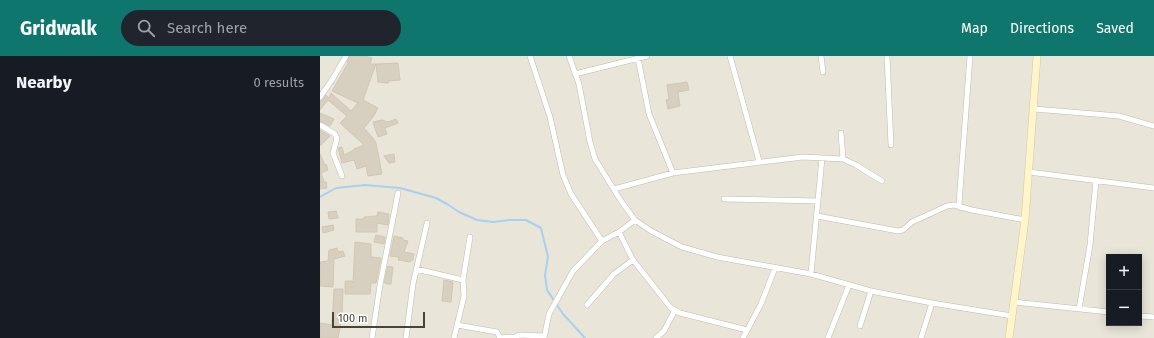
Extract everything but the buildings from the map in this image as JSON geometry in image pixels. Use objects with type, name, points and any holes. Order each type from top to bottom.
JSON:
[{"type":"main road","points":[[1009,338],[1025,220],[1037,56]]},
{"type":"street","points":[[320,97],[346,56]]},
{"type":"street","points":[[530,56],[550,117],[562,175],[572,194],[602,241]]},
{"type":"street","points":[[569,56],[579,84],[590,142],[595,159],[621,201],[635,220],[651,231],[682,247],[718,257],[811,274],[871,291],[1012,316]]},
{"type":"street","points":[[576,74],[646,56]]},
{"type":"street","points":[[730,56],[759,162]]},
{"type":"street","points":[[821,56],[823,72]]},
{"type":"street","points":[[887,56],[891,145]]},
{"type":"street","points":[[961,208],[959,204],[970,56]]},
{"type":"street","points":[[638,58],[649,114],[673,173]]},
{"type":"street","points":[[1034,109],[1119,116],[1154,126]]},
{"type":"street","points":[[320,125],[335,134],[337,138],[333,153],[342,176]]},
{"type":"street","points":[[842,133],[843,159]]},
{"type":"street","points":[[614,189],[673,173],[803,157],[843,159],[882,181]]},
{"type":"street","points":[[811,274],[822,158]]},
{"type":"street","points":[[1029,172],[1154,188]]},
{"type":"street","points":[[1079,309],[1090,245],[1096,180]]},
{"type":"street","points":[[372,338],[380,285],[398,193]]},
{"type":"street","points":[[724,200],[818,201]]},
{"type":"street","points":[[817,216],[903,230],[912,222],[947,206],[954,205],[961,208],[1025,220]]},
{"type":"street","points":[[457,325],[497,332],[500,338],[511,338],[520,335],[544,337],[550,314],[573,270],[602,241],[635,220]]},
{"type":"street","points":[[406,338],[413,284],[427,223]]},
{"type":"street","points":[[618,232],[633,260],[671,308],[680,313],[747,330]]},
{"type":"street","points":[[454,338],[464,296],[463,280],[470,237]]},
{"type":"street","points":[[588,305],[614,274],[633,260]]},
{"type":"street","points":[[743,338],[761,304],[775,268]]},
{"type":"street","points":[[416,269],[463,280]]},
{"type":"street","points":[[828,338],[849,285]]},
{"type":"street","points":[[860,326],[871,291]]},
{"type":"street","points":[[1014,302],[1106,312]]},
{"type":"street","points":[[921,338],[932,303]]},
{"type":"street","points":[[656,338],[664,331],[675,310]]},
{"type":"street","points":[[1142,316],[1154,317]]},
{"type":"shaded area","points":[[320,56],[1154,56],[1154,338],[320,338]]},
{"type":"waterway","points":[[320,197],[336,188],[365,185],[400,188],[436,198],[459,212],[477,220],[493,222],[526,220],[541,228],[548,257],[545,275],[547,290],[563,314],[585,338]]}]
